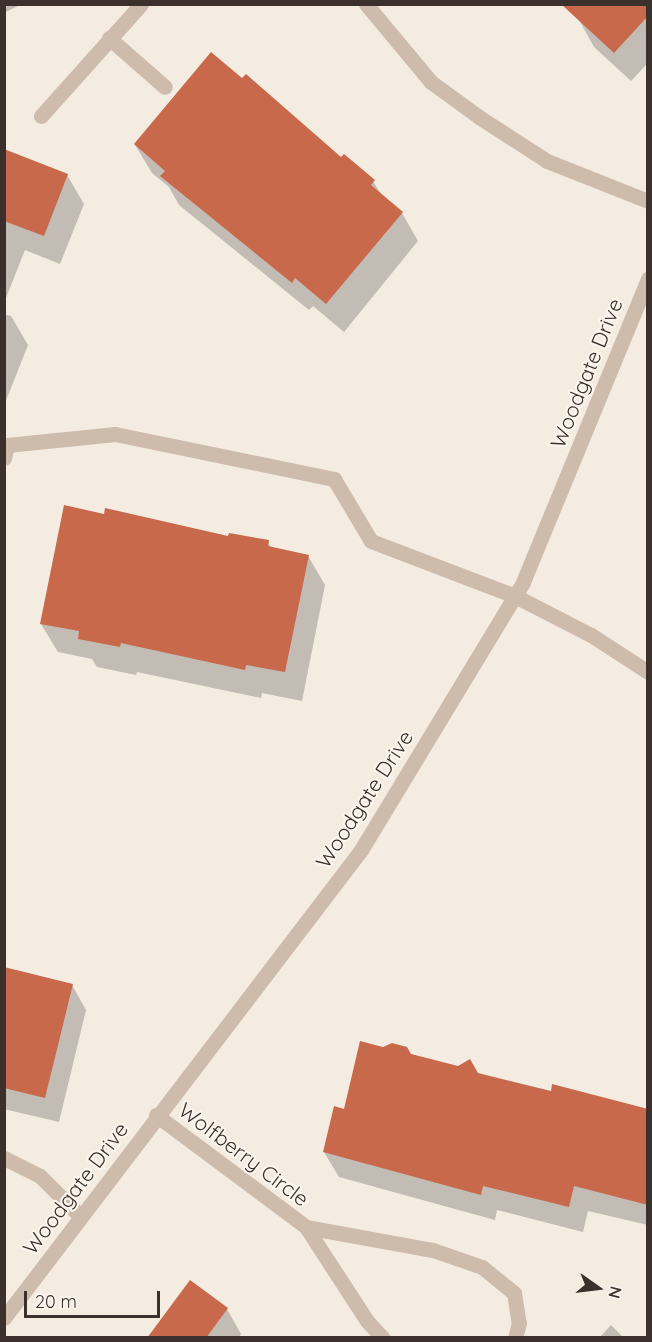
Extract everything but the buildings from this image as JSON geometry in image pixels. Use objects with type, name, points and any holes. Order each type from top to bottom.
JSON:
[{"type":"street","points":[[41,116],[141,4]]},
{"type":"street","points":[[366,4],[431,82],[479,117],[547,161],[648,201]]},
{"type":"street","points":[[109,39],[165,87]]},
{"type":"street","name":"Woodgate Drive","points":[[4,1318],[79,1215],[361,850],[515,596],[648,279]]},
{"type":"street","points":[[4,458],[7,445],[115,434],[334,479],[371,541],[515,596],[591,635],[648,672]]},
{"type":"street","name":"Wolfberry Circle","points":[[156,1115],[306,1227],[367,1321],[383,1338]]},
{"type":"street","points":[[4,1158],[39,1176],[79,1215]]},
{"type":"street","name":"Wolfberry Circle","points":[[306,1227],[434,1251],[482,1267],[514,1293],[519,1323],[514,1338]]}]
